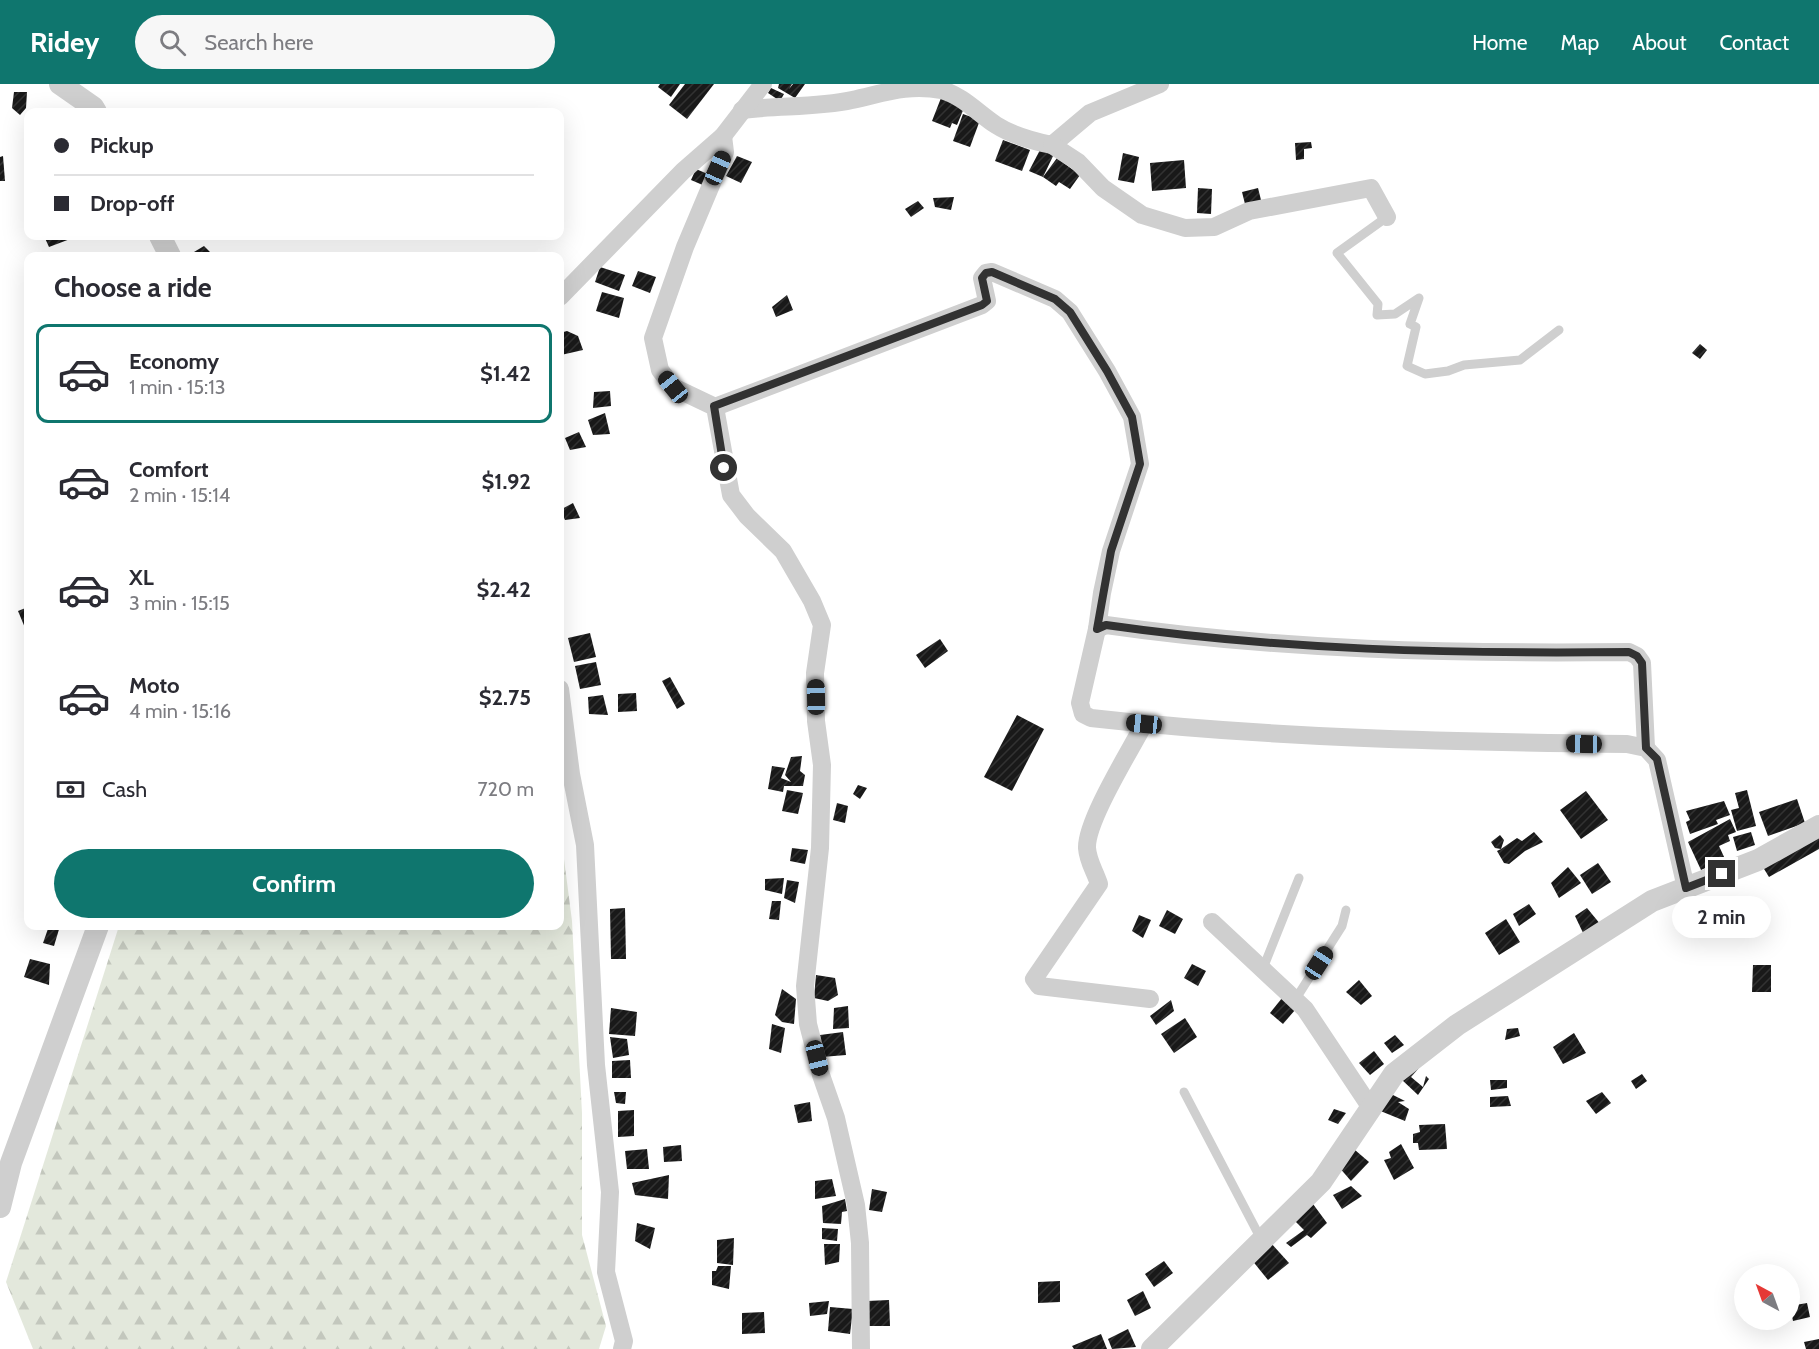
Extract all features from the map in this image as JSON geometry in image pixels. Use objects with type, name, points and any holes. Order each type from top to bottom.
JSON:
[{"type":"street","points":[[60,84],[94,108]]},
{"type":"street","points":[[564,293],[683,171],[723,136],[763,84]]},
{"type":"street","points":[[1052,145],[1090,113],[1160,84]]},
{"type":"street","points":[[742,110],[852,100],[881,90],[913,86],[943,90],[965,102],[998,126],[1022,138],[1052,145],[1078,162],[1103,188],[1142,214],[1185,228],[1214,227],[1249,212],[1371,188],[1387,217]]},
{"type":"street","points":[[723,136],[725,152],[685,247],[653,338],[660,370],[673,387],[714,406],[982,305],[987,301],[982,278],[986,273],[992,272],[1055,299],[1070,312],[1107,371],[1132,417],[1140,464],[1111,551],[1097,629],[1080,703],[1083,714],[1091,718],[1144,724],[1411,741],[1627,744],[1646,748],[1657,759],[1686,888]]},
{"type":"street","points":[[714,406],[730,495],[747,516],[783,551],[797,571],[822,625],[816,673],[816,721],[822,765],[822,809],[806,987],[808,1024],[836,1118],[856,1204],[860,1243],[861,1349]]},
{"type":"street","points":[[1097,629],[1106,625],[1181,636],[1403,652],[1629,652],[1637,656],[1642,663],[1646,748]]},
{"type":"street","points":[[564,720],[571,774],[585,845],[596,1065],[610,1192],[606,1272],[624,1341],[622,1349]]},
{"type":"street","points":[[1144,724],[1092,826],[1087,846],[1089,863],[1098,884],[1034,979],[1038,986],[1150,999]]},
{"type":"street","points":[[1152,1349],[1321,1182],[1394,1074],[1457,1025],[1652,901],[1758,860],[1819,826]]},
{"type":"street","points":[[1212,922],[1305,1010],[1371,1108]]},
{"type":"street","points":[[0,1207],[5,1163],[96,930]]},
{"type":"lane","points":[[1387,217],[1337,252],[1378,304],[1377,315],[1395,314],[1419,298],[1410,324],[1416,327],[1407,366],[1425,374],[1448,371],[1464,364],[1520,360],[1559,330]]},
{"type":"lane","points":[[1262,971],[1299,878]]},
{"type":"lane","points":[[1294,1000],[1342,926],[1346,910]]},
{"type":"lane","points":[[1184,1092],[1262,1241]]},
{"type":"green space","points":[[564,859],[572,921],[582,1113],[582,1235],[606,1326],[599,1349],[33,1349],[6,1282],[118,930],[564,930]]},
{"type":"building","points":[[660,84],[680,84],[671,97],[658,87]]},
{"type":"building","points":[[685,84],[714,84],[687,119],[669,105]]},
{"type":"building","points":[[779,84],[792,84],[789,89],[793,84],[805,84],[795,98],[778,88]]},
{"type":"building","points":[[771,88],[784,94],[780,101],[768,93]]},
{"type":"building","points":[[14,92],[27,92],[26,108],[20,115],[12,108]]},
{"type":"building","points":[[941,98],[964,108],[957,125],[952,123],[950,128],[932,121]]},
{"type":"building","points":[[963,114],[980,120],[970,147],[953,141]]},
{"type":"building","points":[[1003,140],[1030,150],[1022,171],[995,161]]},
{"type":"building","points":[[1311,142],[1312,148],[1304,149],[1304,159],[1296,160],[1295,143]]},
{"type":"building","points":[[1041,148],[1054,154],[1043,177],[1029,171]]},
{"type":"building","points":[[1123,153],[1139,157],[1134,183],[1118,180]]},
{"type":"building","points":[[3,156],[5,181],[0,181],[0,157]]},
{"type":"building","points":[[737,156],[752,162],[741,183],[726,176]]},
{"type":"building","points":[[1057,158],[1080,175],[1070,189],[1059,182],[1056,186],[1043,177]]},
{"type":"building","points":[[1184,160],[1186,188],[1152,191],[1150,163]]},
{"type":"building","points":[[696,169],[710,175],[705,186],[691,180]]},
{"type":"building","points":[[1198,188],[1212,189],[1211,214],[1197,213]]},
{"type":"building","points":[[1258,188],[1262,204],[1246,208],[1242,192]]},
{"type":"building","points":[[954,197],[951,210],[935,207],[933,198]]},
{"type":"building","points":[[918,201],[924,208],[911,217],[905,209]]},
{"type":"building","points":[[46,240],[67,240],[49,247]]},
{"type":"building","points":[[204,246],[210,252],[194,252]]},
{"type":"building","points":[[600,267],[625,275],[619,291],[595,282]]},
{"type":"building","points":[[638,271],[656,277],[650,293],[632,286]]},
{"type":"building","points":[[602,292],[624,298],[619,318],[596,311]]},
{"type":"building","points":[[787,295],[793,310],[776,317],[772,307]]},
{"type":"building","points":[[564,332],[578,336],[583,350],[564,354]]},
{"type":"building","points":[[1700,344],[1707,350],[1700,359],[1692,353]]},
{"type":"building","points":[[610,391],[611,406],[593,408],[594,392]]},
{"type":"building","points":[[605,413],[610,434],[593,435],[588,420]]},
{"type":"building","points":[[579,432],[586,447],[570,450],[565,438]]},
{"type":"building","points":[[573,503],[580,518],[565,520],[564,508]]},
{"type":"building","points":[[24,609],[24,625],[18,611]]},
{"type":"building","points":[[590,633],[596,657],[574,662],[568,638]]},
{"type":"building","points":[[940,639],[948,651],[925,668],[916,655]]},
{"type":"building","points":[[596,662],[601,685],[580,689],[575,666]]},
{"type":"building","points":[[670,677],[685,704],[677,709],[662,681]]},
{"type":"building","points":[[636,693],[637,711],[618,712],[618,694]]},
{"type":"building","points":[[603,695],[608,715],[589,714],[588,697]]},
{"type":"building","points":[[1017,715],[1044,729],[1012,791],[984,777]]},
{"type":"building","points":[[802,756],[800,771],[805,775],[803,786],[784,786],[783,792],[768,789],[772,766],[785,768],[781,778],[791,782],[785,775],[791,757]]},
{"type":"building","points":[[858,785],[867,788],[860,799],[853,794]]},
{"type":"building","points":[[787,790],[803,793],[798,814],[782,811]]},
{"type":"building","points":[[1747,790],[1756,826],[1737,831],[1731,810],[1739,808],[1735,793]]},
{"type":"building","points":[[1586,791],[1608,820],[1581,839],[1560,810]]},
{"type":"building","points":[[1797,799],[1805,823],[1768,836],[1759,812]]},
{"type":"building","points":[[1724,801],[1730,815],[1716,820],[1718,824],[1690,834],[1686,822],[1690,820],[1686,811]]},
{"type":"building","points":[[837,803],[848,806],[845,823],[833,820]]},
{"type":"building","points":[[1730,819],[1736,832],[1728,835],[1730,841],[1719,846],[1725,859],[1701,870],[1688,842]]},
{"type":"building","points":[[1534,832],[1543,842],[1525,851],[1509,864],[1504,863],[1497,851],[1517,838],[1522,841]]},
{"type":"building","points":[[1751,832],[1755,845],[1737,851],[1733,837]]},
{"type":"building","points":[[1819,832],[1819,849],[1769,877],[1761,864]]},
{"type":"building","points":[[1500,835],[1504,840],[1501,849],[1495,848],[1491,842]]},
{"type":"building","points":[[792,848],[808,850],[805,864],[790,861]]},
{"type":"building","points":[[1598,863],[1611,882],[1592,894],[1580,875]]},
{"type":"building","points":[[1568,867],[1581,883],[1559,898],[1551,883]]},
{"type":"building","points":[[784,878],[782,894],[765,890],[765,879]]},
{"type":"building","points":[[787,880],[799,882],[795,903],[784,898]]},
{"type":"building","points":[[772,901],[781,901],[779,920],[769,919]]},
{"type":"building","points":[[1529,904],[1536,914],[1519,926],[1513,914]]},
{"type":"building","points":[[625,908],[626,959],[611,959],[610,909]]},
{"type":"building","points":[[1587,908],[1601,925],[1585,937],[1575,916]]},
{"type":"building","points":[[1167,910],[1183,919],[1175,934],[1159,926]]},
{"type":"building","points":[[1139,915],[1151,920],[1143,938],[1132,931]]},
{"type":"building","points":[[1506,919],[1520,942],[1499,955],[1485,933]]},
{"type":"building","points":[[1734,920],[1740,920],[1744,927],[1740,934],[1734,934],[1730,930],[1730,924]]},
{"type":"building","points":[[48,930],[59,930],[54,946],[43,943]]},
{"type":"building","points":[[30,959],[50,964],[49,985],[24,977]]},
{"type":"building","points":[[1192,964],[1206,971],[1198,986],[1184,978]]},
{"type":"building","points":[[1753,965],[1771,965],[1771,992],[1752,992]]},
{"type":"building","points":[[816,975],[835,978],[838,995],[828,1001],[814,998]]},
{"type":"building","points":[[1359,980],[1372,996],[1361,1005],[1346,992]]},
{"type":"building","points":[[782,989],[796,999],[794,1024],[782,1022],[775,1015]]},
{"type":"building","points":[[1282,998],[1295,1010],[1283,1024],[1270,1013]]},
{"type":"building","points":[[1171,1000],[1174,1011],[1156,1025],[1150,1016]]},
{"type":"building","points":[[848,1006],[849,1028],[833,1029],[834,1008]]},
{"type":"building","points":[[611,1008],[637,1012],[635,1036],[609,1034]]},
{"type":"building","points":[[1185,1018],[1197,1037],[1174,1053],[1161,1034]]},
{"type":"building","points":[[772,1024],[785,1028],[781,1053],[769,1049]]},
{"type":"building","points":[[1518,1028],[1520,1036],[1505,1040],[1507,1029]]},
{"type":"building","points":[[843,1032],[846,1055],[822,1057],[820,1035]]},
{"type":"building","points":[[1574,1033],[1586,1053],[1563,1064],[1553,1047]]},
{"type":"building","points":[[1395,1035],[1404,1045],[1392,1053],[1384,1043]]},
{"type":"building","points":[[610,1037],[627,1039],[629,1055],[613,1058]]},
{"type":"building","points":[[1374,1051],[1384,1064],[1370,1075],[1359,1063]]},
{"type":"building","points":[[630,1060],[631,1078],[612,1078],[612,1061]]},
{"type":"building","points":[[1419,1068],[1411,1077],[1423,1087],[1426,1076],[1429,1079],[1418,1095],[1401,1079]]},
{"type":"building","points":[[1642,1074],[1647,1081],[1636,1089],[1631,1081]]},
{"type":"building","points":[[1490,1080],[1507,1080],[1507,1088],[1491,1090]]},
{"type":"building","points":[[614,1092],[626,1092],[625,1104],[616,1103]]},
{"type":"building","points":[[1387,1092],[1405,1101],[1398,1102],[1409,1109],[1405,1121],[1378,1110]]},
{"type":"building","points":[[1602,1092],[1611,1103],[1596,1114],[1586,1101]]},
{"type":"building","points":[[1508,1096],[1511,1106],[1490,1107],[1490,1097]]},
{"type":"building","points":[[810,1102],[812,1121],[798,1123],[794,1105]]},
{"type":"building","points":[[1334,1109],[1346,1113],[1338,1124],[1328,1120]]},
{"type":"building","points":[[634,1110],[634,1136],[618,1137],[618,1111]]},
{"type":"building","points":[[1445,1124],[1447,1149],[1419,1150],[1418,1143],[1413,1143],[1413,1134],[1420,1132],[1419,1125]]},
{"type":"building","points":[[1401,1144],[1414,1168],[1394,1180],[1384,1160],[1391,1158],[1389,1152]]},
{"type":"building","points":[[681,1145],[682,1161],[664,1162],[663,1147]]},
{"type":"building","points":[[647,1149],[649,1169],[627,1169],[625,1151]]},
{"type":"building","points":[[1355,1150],[1369,1162],[1351,1181],[1338,1166]]},
{"type":"building","points":[[669,1175],[668,1199],[635,1195],[632,1183]]},
{"type":"building","points":[[832,1179],[836,1196],[815,1199],[815,1181]]},
{"type":"building","points":[[1351,1186],[1362,1196],[1342,1209],[1333,1195]]},
{"type":"building","points":[[872,1189],[887,1192],[882,1212],[869,1210]]},
{"type":"building","points":[[845,1199],[847,1211],[842,1212],[841,1224],[823,1223],[822,1206]]},
{"type":"building","points":[[1313,1204],[1327,1223],[1311,1238],[1307,1235],[1291,1247],[1286,1243],[1304,1230],[1292,1218]]},
{"type":"building","points":[[637,1223],[655,1228],[650,1249],[635,1241]]},
{"type":"building","points":[[822,1228],[838,1229],[837,1241],[822,1239]]},
{"type":"building","points":[[734,1238],[733,1265],[717,1263],[717,1240]]},
{"type":"building","points":[[1270,1242],[1289,1263],[1268,1280],[1251,1259]]},
{"type":"building","points":[[824,1244],[840,1244],[839,1262],[825,1265]]},
{"type":"building","points":[[1164,1261],[1173,1273],[1154,1287],[1145,1274]]},
{"type":"building","points":[[718,1266],[731,1266],[729,1289],[712,1285],[712,1271],[716,1271]]},
{"type":"building","points":[[1060,1281],[1060,1302],[1038,1303],[1038,1282]]},
{"type":"building","points":[[1143,1291],[1151,1308],[1135,1316],[1127,1300]]},
{"type":"building","points":[[889,1300],[890,1326],[868,1326],[867,1301]]},
{"type":"building","points":[[829,1301],[827,1314],[810,1316],[809,1303]]},
{"type":"building","points":[[1807,1303],[1810,1317],[1800,1319],[1800,1304]]},
{"type":"building","points":[[830,1307],[853,1309],[850,1334],[828,1331]]},
{"type":"building","points":[[764,1312],[765,1333],[742,1334],[742,1313]]},
{"type":"building","points":[[1128,1329],[1136,1347],[1112,1349],[1108,1339]]},
{"type":"building","points":[[1101,1334],[1107,1349],[1074,1349],[1072,1346]]},
{"type":"building","points":[[1819,1339],[1819,1349],[1806,1349],[1804,1342]]},
{"type":"route","points":[[724,468],[714,406],[982,305],[987,301],[982,278],[986,273],[992,272],[1055,299],[1070,312],[1107,371],[1132,417],[1140,464],[1111,551],[1097,629],[1106,625],[1181,636],[1403,652],[1629,652],[1637,656],[1642,663],[1646,748],[1657,759],[1686,888],[1722,874]]}]
